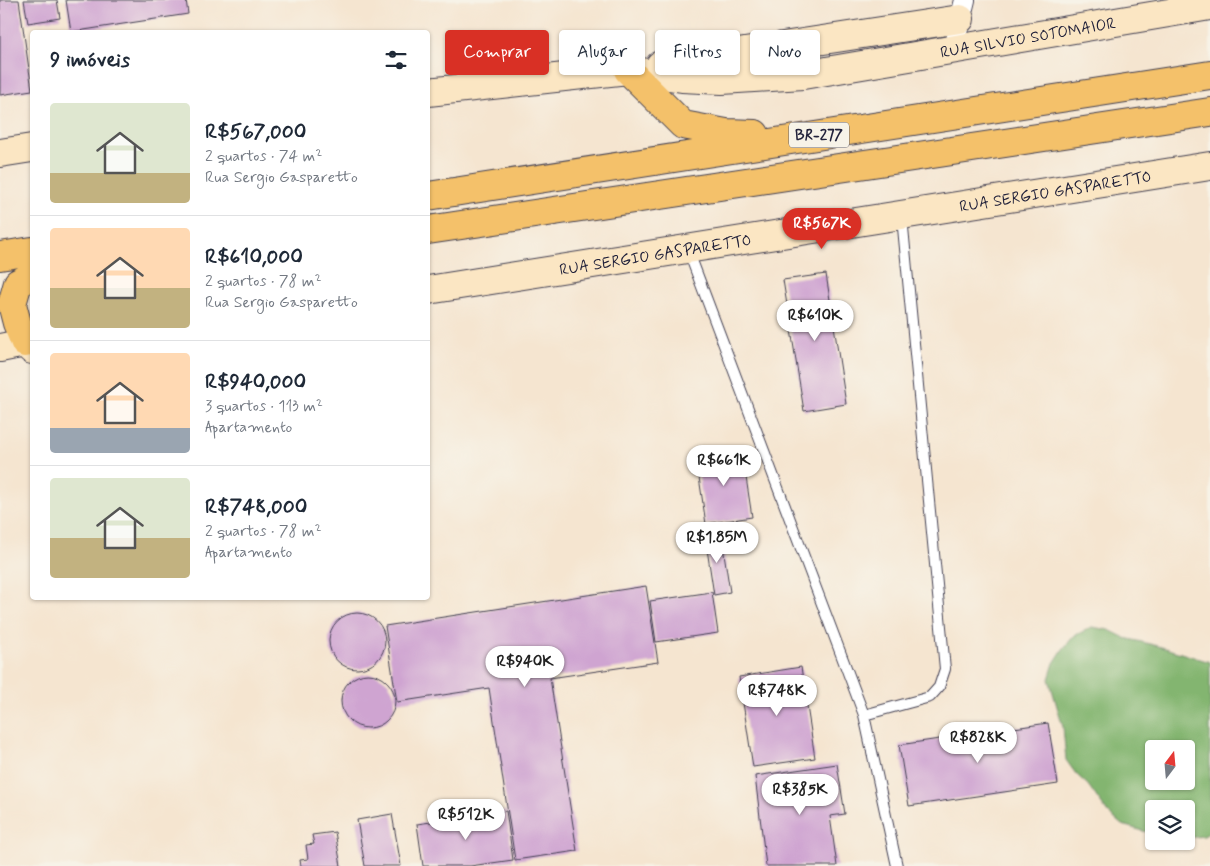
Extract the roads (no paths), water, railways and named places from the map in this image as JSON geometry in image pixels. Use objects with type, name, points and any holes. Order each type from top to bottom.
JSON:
[{"type":"highway","points":[[633,75],[683,125],[726,133],[816,135]]},
{"type":"highway","name":"BR-277","points":[[430,196],[1210,75]]},
{"type":"highway","name":"BR-277","points":[[430,230],[1210,112]]},
{"type":"highway","points":[[0,256],[30,251]]},
{"type":"highway","points":[[19,347],[15,303],[18,283],[30,277]]},
{"type":"street","name":"RUA SILVIO SOTOMAIOR","points":[[645,73],[682,78],[722,80],[803,75],[1210,6]]},
{"type":"street","points":[[645,67],[963,10],[953,49]]},
{"type":"street","name":"RUA SILVIO SOTOMAIOR","points":[[430,92],[583,75]]},
{"type":"street","points":[[0,152],[30,148]]},
{"type":"street","name":"RUA SERGIO GASPARETTO","points":[[430,290],[1210,166]]},
{"type":"lane","points":[[864,715],[930,697],[939,687],[945,669],[902,216]]},
{"type":"lane","points":[[688,249],[864,715],[897,866]]}]
